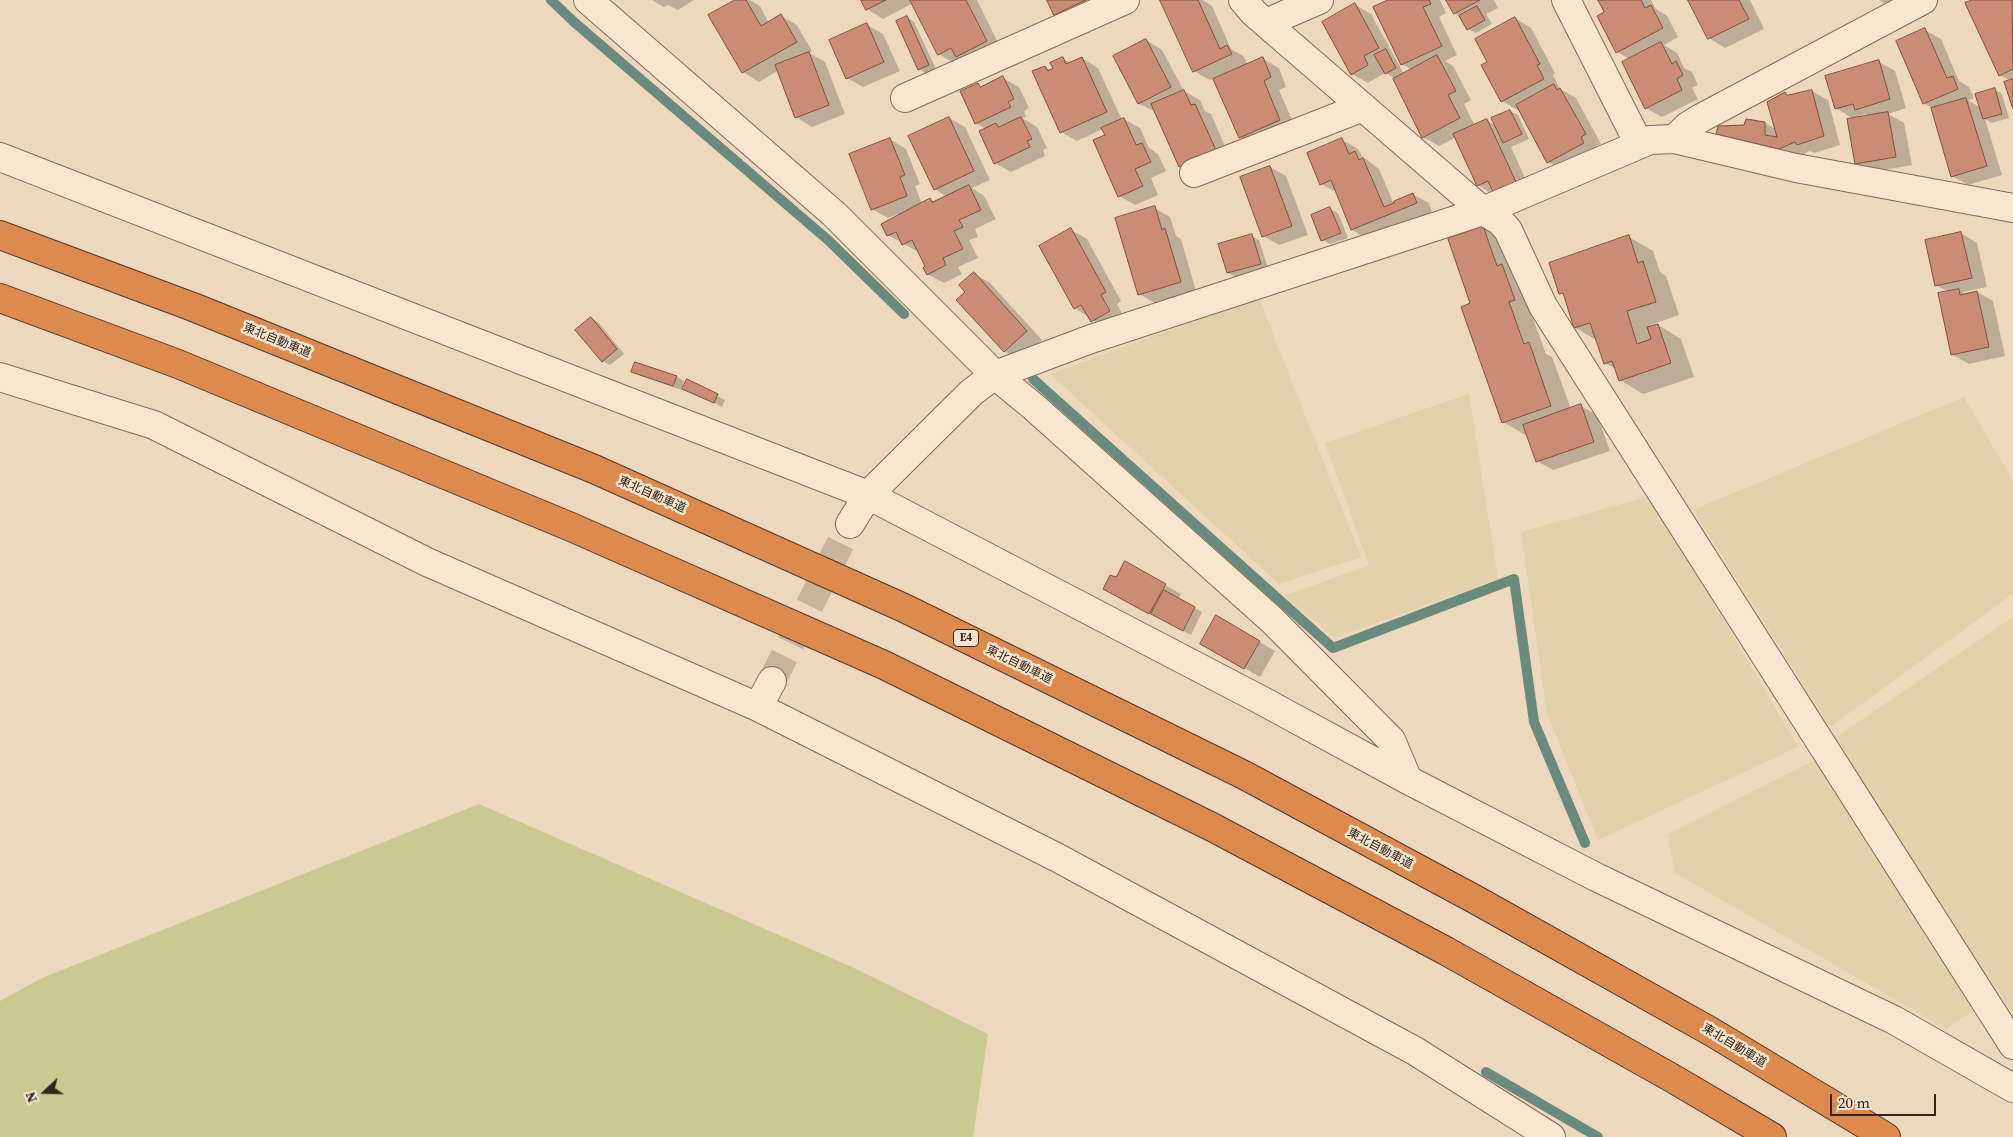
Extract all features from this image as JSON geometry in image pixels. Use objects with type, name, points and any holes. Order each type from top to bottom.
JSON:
[{"type":"highway","name":"東北自動車道","points":[[0,235],[193,308],[594,469],[904,608],[1244,775],[1470,897],[1710,1031],[1886,1137]]},
{"type":"highway","points":[[0,298],[178,364],[535,512],[884,665],[1212,828],[1420,938],[1672,1078],[1772,1137]]},
{"type":"street","points":[[588,0],[834,214],[995,375],[1035,408],[1272,620],[1391,740],[1408,780]]},
{"type":"street","points":[[905,98],[1125,0]]},
{"type":"street","points":[[1243,0],[1266,23],[1362,107],[1483,211],[1500,220],[1508,230],[1543,306],[2013,1045]]},
{"type":"street","points":[[1266,23],[1319,0]]},
{"type":"street","points":[[1566,0],[1639,144]]},
{"type":"street","points":[[1674,139],[1688,126],[1701,118],[1923,0]]},
{"type":"street","points":[[1194,173],[1362,107]]},
{"type":"street","points":[[850,524],[868,494],[972,392],[995,375],[1091,339],[1483,211],[1650,140],[1674,139],[1796,168],[2013,208]]},
{"type":"street","points":[[0,157],[868,494],[1207,671],[1408,780],[1596,877],[1894,1020],[2013,1088]]},
{"type":"street","points":[[0,377],[154,425],[426,562],[758,707],[1101,881],[1415,1051],[1551,1137]]},
{"type":"street","points":[[758,707],[772,681]]},
{"type":"shaded area","points":[[1259,298],[1361,557],[1279,584],[1050,374]]},
{"type":"shaded area","points":[[1469,394],[1498,579],[1335,638],[1284,596],[1369,565],[1325,443]]},
{"type":"shaded area","points":[[1964,397],[2013,481],[2013,594],[1830,727],[1693,510]]},
{"type":"shaded area","points":[[1651,496],[1798,747],[1598,840],[1547,713],[1521,532]]},
{"type":"shaded area","points":[[2013,617],[2013,1014],[1833,739]]},
{"type":"shaded area","points":[[1817,759],[1976,1009],[1946,1029],[1675,873],[1668,834]]},
{"type":"shaded area","points":[[479,804],[852,967],[988,1034],[973,1137],[0,1137],[0,1001],[42,978]]},
{"type":"building","points":[[735,0],[746,0],[761,26],[781,14],[797,42],[742,73],[708,15]]},
{"type":"building","points":[[861,0],[886,0],[866,10]]},
{"type":"building","points":[[910,0],[966,0],[987,41],[956,57],[951,48],[938,55]]},
{"type":"building","points":[[1047,0],[1086,0],[1054,15]]},
{"type":"building","points":[[1160,0],[1198,0],[1220,49],[1227,45],[1232,54],[1193,72]]},
{"type":"building","points":[[1388,0],[1429,0],[1431,4],[1423,7],[1442,46],[1401,65],[1373,7]]},
{"type":"building","points":[[1446,0],[1480,0],[1454,14]]},
{"type":"building","points":[[1598,0],[1641,0],[1645,8],[1651,5],[1663,28],[1616,53],[1597,16],[1604,12]]},
{"type":"building","points":[[1688,0],[1739,0],[1749,19],[1708,39]]},
{"type":"building","points":[[1972,0],[2012,0],[2013,69],[1999,76],[1965,3]]},
{"type":"building","points":[[1355,3],[1379,48],[1364,56],[1368,65],[1351,75],[1322,22]]},
{"type":"building","points":[[1477,6],[1485,20],[1467,30],[1459,16]]},
{"type":"building","points":[[907,16],[929,65],[918,70],[896,21]]},
{"type":"building","points":[[1515,17],[1540,64],[1537,65],[1544,79],[1501,102],[1481,65],[1487,62],[1475,39]]},
{"type":"building","points":[[867,23],[884,62],[846,79],[829,40]]},
{"type":"building","points":[[1925,28],[1947,78],[1953,76],[1958,89],[1923,104],[1896,41]]},
{"type":"building","points":[[1146,39],[1171,87],[1138,104],[1113,56]]},
{"type":"building","points":[[1661,42],[1672,64],[1676,61],[1683,75],[1677,79],[1682,90],[1645,109],[1622,62]]},
{"type":"building","points":[[1386,49],[1396,68],[1385,74],[1374,55]]},
{"type":"building","points":[[809,52],[829,105],[795,118],[775,65]]},
{"type":"building","points":[[1437,55],[1456,91],[1448,95],[1460,118],[1422,138],[1393,79]]},
{"type":"building","points":[[1063,57],[1066,64],[1082,57],[1107,112],[1060,133],[1032,71],[1045,66],[1048,71],[1053,68],[1050,63]]},
{"type":"building","points":[[1263,57],[1271,77],[1264,81],[1280,120],[1239,138],[1213,79]]},
{"type":"building","points":[[1879,60],[1890,99],[1855,110],[1853,104],[1835,109],[1825,76]]},
{"type":"building","points":[[1003,76],[1014,99],[1008,102],[1011,107],[975,124],[960,91],[978,83],[980,87]]},
{"type":"building","points":[[2013,79],[2013,109],[2004,82]]},
{"type":"building","points":[[1554,84],[1557,90],[1560,88],[1586,134],[1581,137],[1584,143],[1547,163],[1516,105]]},
{"type":"building","points":[[1995,88],[2002,114],[1983,119],[1975,94]]},
{"type":"building","points":[[1184,90],[1191,105],[1195,104],[1216,150],[1179,167],[1151,104]]},
{"type":"building","points":[[1812,90],[1824,136],[1797,145],[1795,142],[1779,149],[1716,134],[1718,126],[1744,125],[1746,119],[1765,122],[1765,135],[1777,137],[1767,102],[1785,92],[1787,95]]},
{"type":"building","points":[[1966,98],[1987,166],[1951,177],[1931,108]]},
{"type":"building","points":[[1510,110],[1522,134],[1503,143],[1491,118]]},
{"type":"building","points":[[1888,112],[1896,157],[1855,164],[1847,119]]},
{"type":"building","points":[[949,117],[974,171],[934,190],[908,136]]},
{"type":"building","points":[[1021,117],[1032,139],[1027,141],[1030,147],[994,164],[979,131],[996,123],[998,127]]},
{"type":"building","points":[[1124,118],[1136,145],[1142,143],[1151,162],[1135,169],[1143,186],[1118,197],[1093,140],[1105,135],[1101,128]]},
{"type":"building","points":[[1487,119],[1516,182],[1493,192],[1488,181],[1477,186],[1453,134]]},
{"type":"building","points":[[890,138],[905,175],[900,177],[907,196],[871,210],[849,154]]},
{"type":"building","points":[[1342,138],[1349,154],[1355,151],[1359,160],[1363,158],[1384,207],[1413,193],[1417,203],[1351,230],[1331,180],[1320,185],[1307,153]]},
{"type":"building","points":[[1270,166],[1292,226],[1262,237],[1240,177]]},
{"type":"building","points":[[969,185],[981,210],[959,220],[963,227],[954,231],[963,249],[943,258],[946,265],[927,275],[923,268],[925,266],[912,240],[902,245],[896,232],[887,236],[881,224],[930,198],[932,202]]},
{"type":"building","points":[[1155,206],[1162,230],[1165,228],[1181,282],[1138,295],[1115,218]]},
{"type":"building","points":[[1330,207],[1341,233],[1321,241],[1311,215]]},
{"type":"building","points":[[1483,226],[1497,266],[1502,264],[1515,300],[1509,302],[1524,344],[1529,342],[1551,406],[1502,423],[1461,307],[1470,303],[1448,239]]},
{"type":"building","points":[[1071,228],[1106,292],[1101,295],[1110,311],[1091,322],[1081,305],[1074,309],[1039,246]]},
{"type":"building","points":[[1961,232],[1972,278],[1935,286],[1925,240]]},
{"type":"building","points":[[1252,234],[1261,264],[1227,273],[1218,244]]},
{"type":"building","points":[[1629,235],[1638,263],[1643,261],[1656,302],[1627,311],[1637,344],[1651,339],[1647,327],[1658,324],[1671,363],[1619,381],[1612,361],[1604,364],[1590,323],[1574,328],[1563,293],[1559,294],[1549,263]]},
{"type":"building","points":[[974,272],[1027,331],[1004,352],[956,300],[965,292],[959,285]]},
{"type":"building","points":[[1959,289],[1960,295],[1977,291],[1989,347],[1951,355],[1938,293]]},
{"type":"building","points":[[591,317],[617,349],[602,362],[575,330]]},
{"type":"building","points":[[635,362],[677,376],[673,386],[631,372]]},
{"type":"building","points":[[687,379],[718,394],[714,403],[682,389]]},
{"type":"building","points":[[1581,404],[1594,442],[1536,462],[1523,425]]},
{"type":"building","points":[[1125,561],[1166,584],[1149,614],[1103,589],[1110,575],[1116,577]]},
{"type":"building","points":[[1164,590],[1195,607],[1183,631],[1151,614]]},
{"type":"building","points":[[1216,615],[1260,641],[1244,669],[1200,644]]},
{"type":"waterway","points":[[551,0],[574,22],[828,240],[904,314]]},
{"type":"waterway","points":[[1033,379],[1333,648],[1514,579],[1534,722],[1585,843]]},
{"type":"waterway","points":[[1486,1072],[1598,1137]]},
{"type":"tunnel","points":[[772,681],[850,524]]}]
